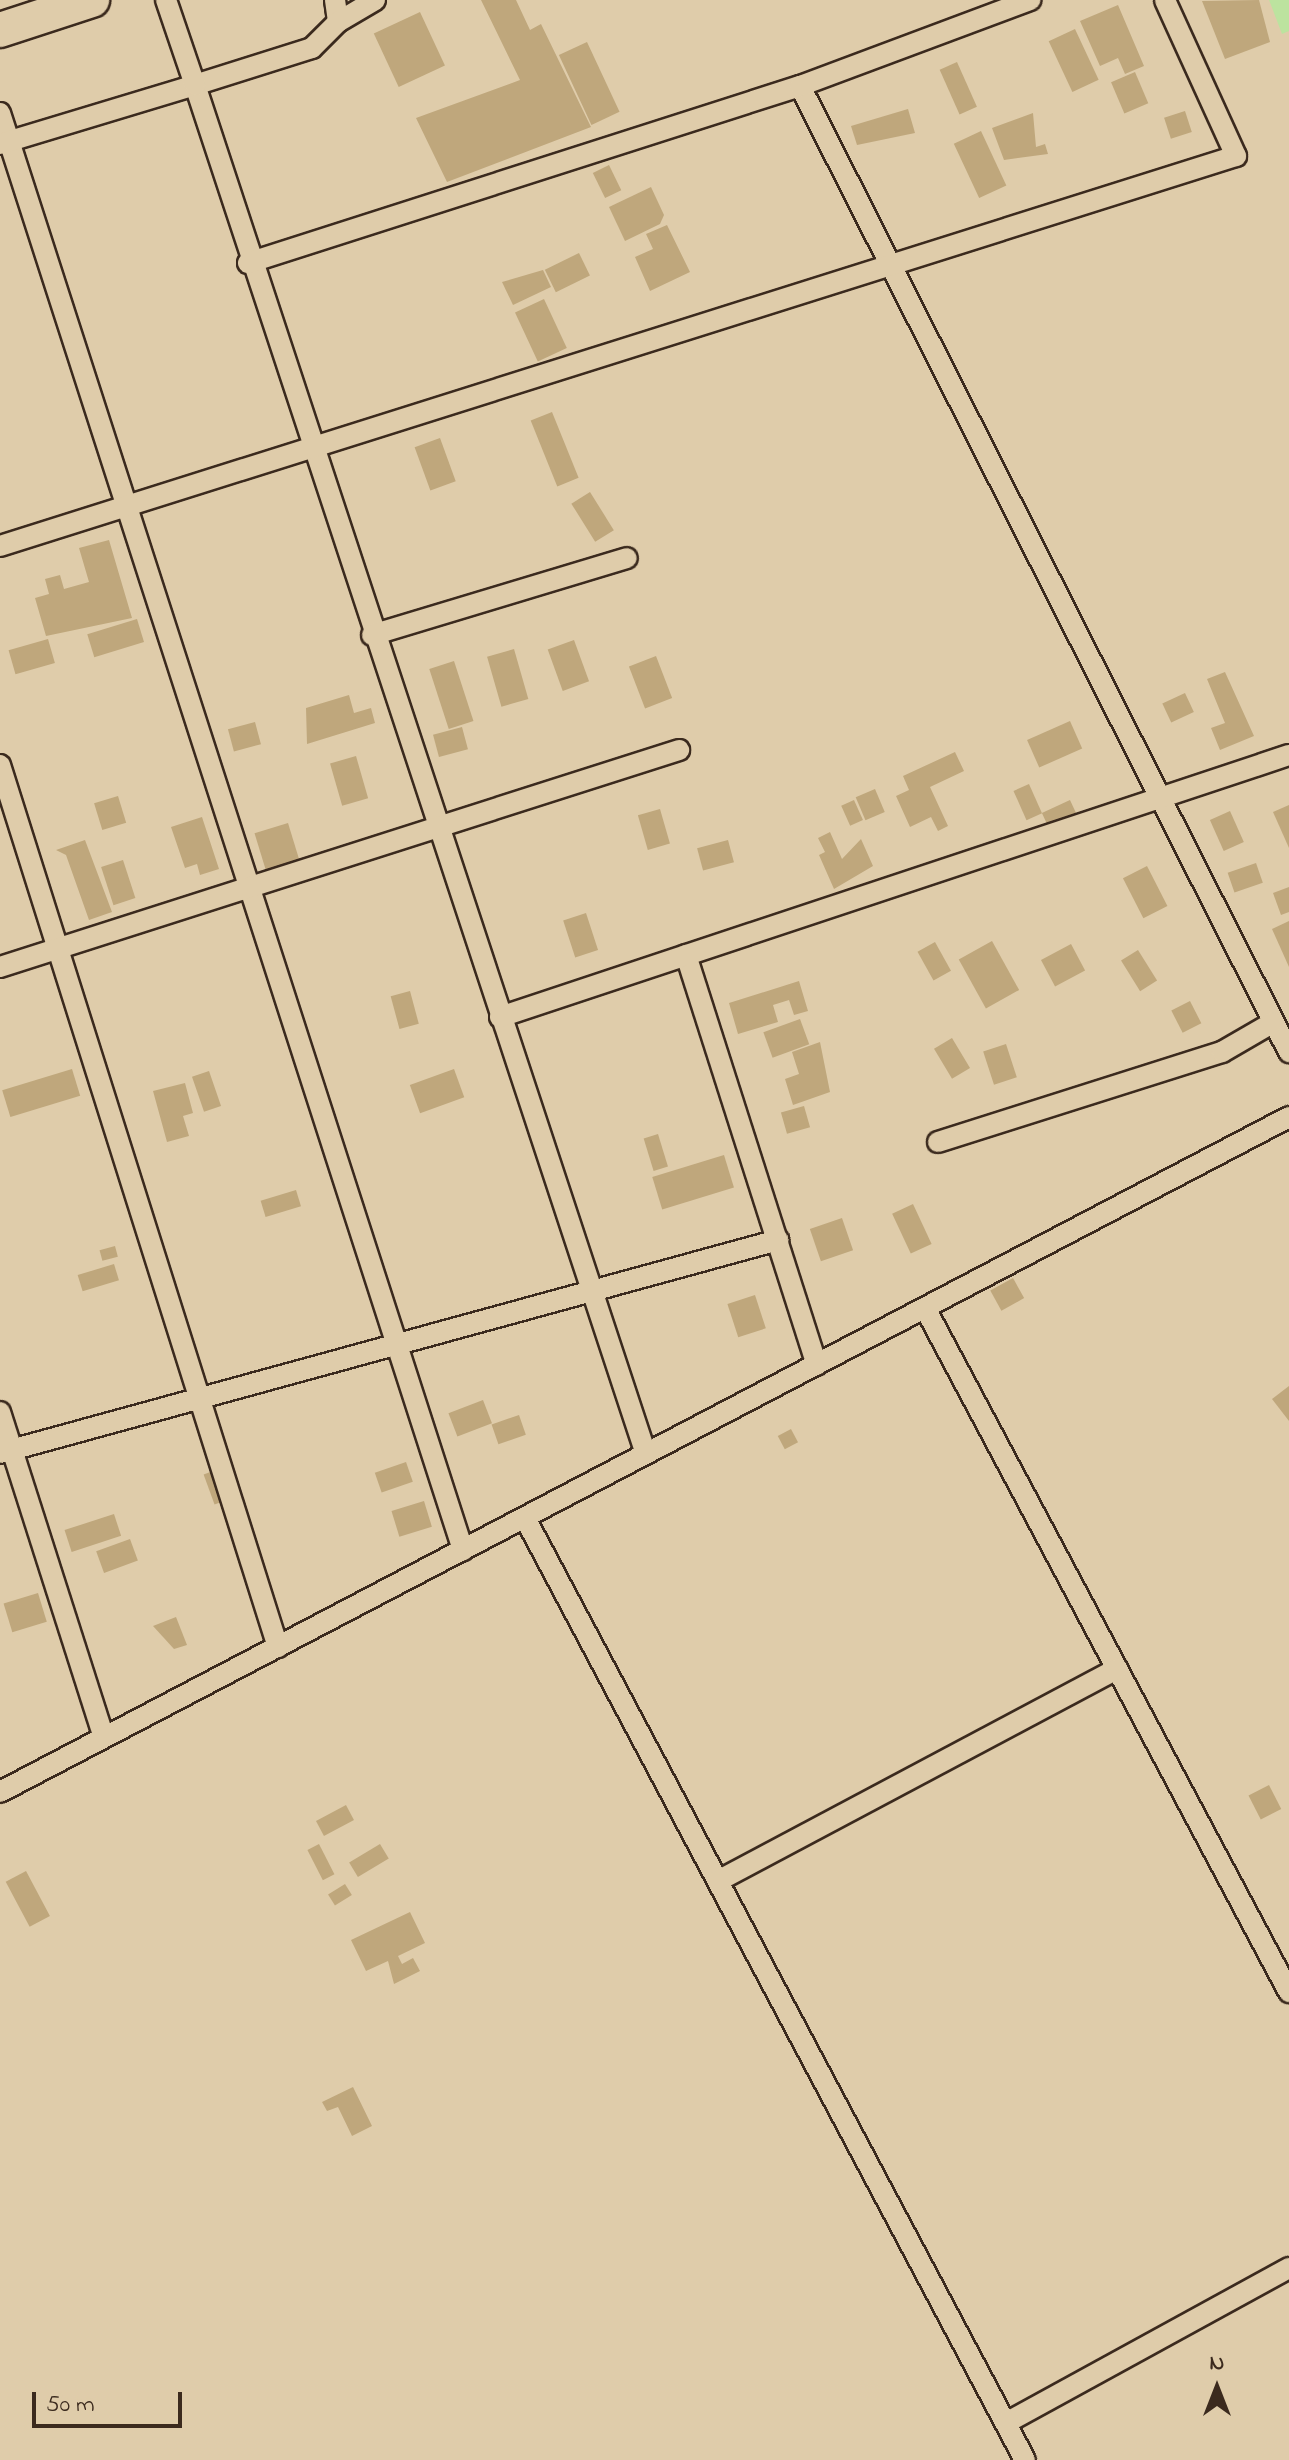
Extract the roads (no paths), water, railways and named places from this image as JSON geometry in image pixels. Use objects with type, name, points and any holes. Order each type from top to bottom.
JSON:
[{"type":"highway","points":[[0,30],[92,0]]},
{"type":"street","points":[[166,0],[248,263],[646,1454]]},
{"type":"street","points":[[335,0],[338,22]]},
{"type":"street","points":[[5,143],[312,48],[338,22],[375,0]]},
{"type":"street","points":[[248,263],[800,86],[1030,0]]},
{"type":"street","points":[[0,546],[309,445],[539,382],[886,266],[1236,156],[1165,0]]},
{"type":"street","points":[[800,86],[886,266],[1289,1052]]},
{"type":"street","points":[[0,113],[5,143],[126,505],[463,1550]]},
{"type":"street","points":[[372,635],[627,558]]},
{"type":"street","points":[[0,967],[438,831],[679,750]]},
{"type":"street","points":[[500,1017],[1289,755]]},
{"type":"street","points":[[0,765],[278,1647]]},
{"type":"street","points":[[686,955],[817,1365]]},
{"type":"street","points":[[938,1142],[1222,1052],[1272,1023]]},
{"type":"street","points":[[0,1792],[1289,1117]]},
{"type":"street","points":[[6,1451],[593,1294],[778,1240]]},
{"type":"street","points":[[925,1308],[1117,1669],[1283,1966],[1289,1992]]},
{"type":"street","points":[[0,1412],[6,1451],[104,1737]]},
{"type":"street","points":[[525,1518],[1025,2460]]},
{"type":"street","points":[[718,1881],[1117,1669]]},
{"type":"street","points":[[1006,2423],[1289,2268]]}]
